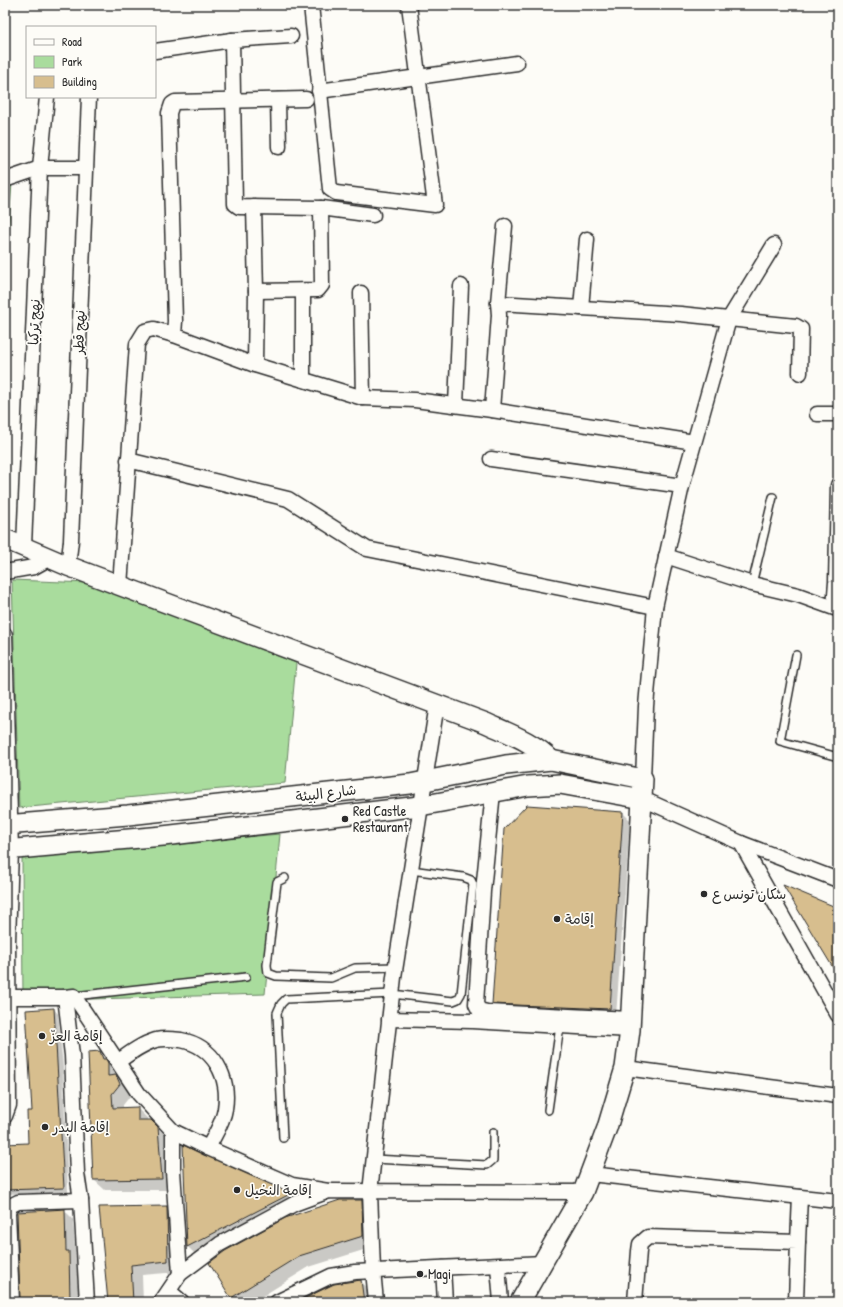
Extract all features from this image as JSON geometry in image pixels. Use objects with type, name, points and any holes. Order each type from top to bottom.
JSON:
[{"type":"street","points":[[311,5],[319,91],[330,188],[332,192],[435,205],[409,5]]},
{"type":"street","points":[[156,51],[232,40],[291,36]]},
{"type":"street","points":[[232,40],[235,204],[239,207],[321,208],[373,215]]},
{"type":"street","points":[[319,91],[517,63]]},
{"type":"street","name":"نهج تركيا","points":[[24,546],[40,168],[47,98]]},
{"type":"street","name":"نهج قطر","points":[[68,566],[71,541],[89,98]]},
{"type":"street","points":[[174,335],[175,321],[169,112],[172,104],[175,102],[233,100],[306,100]]},
{"type":"street","points":[[278,100],[279,147]]},
{"type":"street","points":[[5,180],[40,168],[85,168]]},
{"type":"street","points":[[254,207],[256,291],[255,365]]},
{"type":"street","points":[[256,291],[318,290],[322,285],[321,208]]},
{"type":"street","points":[[492,410],[499,315],[498,303],[505,226]]},
{"type":"street","points":[[581,308],[586,239]]},
{"type":"street","points":[[520,1302],[586,1183],[607,1128],[625,1068],[630,1024],[643,799],[646,706],[655,607],[682,486],[729,319],[774,245]]},
{"type":"street","points":[[456,406],[461,286]]},
{"type":"street","points":[[303,291],[303,380]]},
{"type":"street","points":[[361,293],[363,398]]},
{"type":"street","points":[[498,303],[729,319],[796,326],[801,329],[800,373]]},
{"type":"street","points":[[120,586],[137,344],[145,331],[154,329],[174,335],[255,365],[363,398],[415,400],[492,410],[694,442]]},
{"type":"street","points":[[817,414],[838,414]]},
{"type":"street","points":[[491,459],[682,486]]},
{"type":"street","points":[[128,460],[288,499],[367,549],[655,607]]},
{"type":"street","points":[[666,556],[752,584],[798,595],[834,608],[838,485]]},
{"type":"street","points":[[5,539],[120,586],[438,704],[524,741],[541,751],[551,760]]},
{"type":"street","points":[[5,572],[34,567],[50,558]]},
{"type":"street","points":[[5,635],[8,850],[6,941],[9,997],[9,1105],[5,1116]]},
{"type":"street","points":[[376,1302],[373,1270],[370,1192],[392,994],[420,806],[438,704]]},
{"type":"street","name":"شارع البيئة","points":[[7,825],[128,815],[424,782],[506,765],[551,760],[643,779]]},
{"type":"street","name":"شارع البيئة","points":[[8,850],[162,836],[420,806],[528,786],[560,784],[643,799]]},
{"type":"street","points":[[494,792],[483,899],[476,1004],[479,1010],[487,1012],[630,1024]]},
{"type":"street","points":[[643,799],[741,843],[838,880]]},
{"type":"street","points":[[741,843],[838,1015]]},
{"type":"street","points":[[9,997],[69,997]]},
{"type":"street","points":[[69,997],[119,1061],[139,1094],[173,1130],[208,1148],[292,1185],[329,1191],[370,1192],[586,1183],[800,1197],[838,1202]]},
{"type":"street","points":[[69,997],[77,1173],[81,1200],[86,1302]]},
{"type":"street","points":[[389,1019],[560,1026],[630,1024]]},
{"type":"street","points":[[119,1061],[137,1048],[157,1040],[173,1039],[190,1042],[207,1050],[218,1064],[226,1082],[227,1097],[225,1111],[208,1148]]},
{"type":"street","points":[[625,1068],[838,1096]]},
{"type":"street","points":[[173,1130],[172,1171],[180,1274]]},
{"type":"street","points":[[182,1302],[165,1296],[180,1274],[220,1244],[258,1222],[294,1204],[329,1191]]},
{"type":"street","points":[[796,1302],[800,1197]]},
{"type":"street","points":[[12,1302],[8,1214],[10,1206],[18,1202],[81,1200]]},
{"type":"street","points":[[635,1302],[638,1251],[640,1244],[648,1237],[798,1242]]},
{"type":"street","points":[[277,1302],[331,1276],[373,1270],[543,1263]]},
{"type":"street","points":[[498,1266],[501,1302]]},
{"type":"street","points":[[443,1268],[445,1302]]},
{"type":"lane","points":[[752,584],[773,497]]},
{"type":"lane","points":[[796,655],[780,741],[838,757]]},
{"type":"lane","points":[[283,1138],[277,1013],[281,1004],[286,999],[392,994],[453,1001],[458,999],[461,994],[473,884],[470,880],[463,877],[411,870]]},
{"type":"lane","points":[[285,878],[277,882],[267,965],[268,973],[276,976],[331,978],[355,968],[396,967]]},
{"type":"lane","points":[[69,997],[246,977]]},
{"type":"lane","points":[[548,1110],[560,1026]]},
{"type":"lane","points":[[374,1159],[487,1165],[493,1160],[493,1132]]},
{"type":"green space","points":[[12,183],[5,274],[5,185]]},
{"type":"green space","points":[[12,580],[89,583],[296,663],[285,783],[19,808]]},
{"type":"green space","points":[[280,834],[265,994],[23,1001],[22,857]]},
{"type":"building","name":"إقامة","points":[[527,805],[623,812],[610,1009],[492,1004],[504,829]]},
{"type":"building","points":[[783,885],[838,908],[838,976]]},
{"type":"building","name":"إقامة البدر","points":[[54,1008],[64,1188],[5,1190],[5,1144],[28,1143],[27,1111],[32,1111],[26,1010]]},
{"type":"building","points":[[100,1051],[103,1059],[106,1059],[108,1063],[108,1076],[116,1075],[120,1084],[112,1094],[113,1108],[138,1107],[138,1120],[151,1120],[158,1127],[162,1179],[93,1180],[88,1052]]},
{"type":"building","name":"إقامة النخيل","points":[[183,1145],[290,1193],[290,1194],[187,1247]]},
{"type":"building","points":[[340,1200],[362,1200],[363,1236],[299,1256],[231,1298],[209,1263],[225,1251],[285,1218]]},
{"type":"building","points":[[167,1206],[168,1261],[131,1265],[133,1302],[108,1302],[99,1207]]},
{"type":"building","points":[[65,1209],[66,1251],[69,1251],[70,1302],[20,1302],[17,1212]]},
{"type":"building","points":[[361,1280],[364,1302],[297,1302],[334,1284]]},
{"type":"place","name":"Red Castle Restaurant","points":[[345,819]]},
{"type":"place","name":"سكان تونس ع","points":[[704,894]]},
{"type":"place","name":"إقامة","points":[[557,919]]},
{"type":"place","name":"إقامة العزّ","points":[[42,1036]]},
{"type":"place","name":"إقامة البدر","points":[[45,1127]]},
{"type":"place","name":"إقامة النخيل","points":[[237,1190]]},
{"type":"place","name":"Magi","points":[[420,1274]]}]
